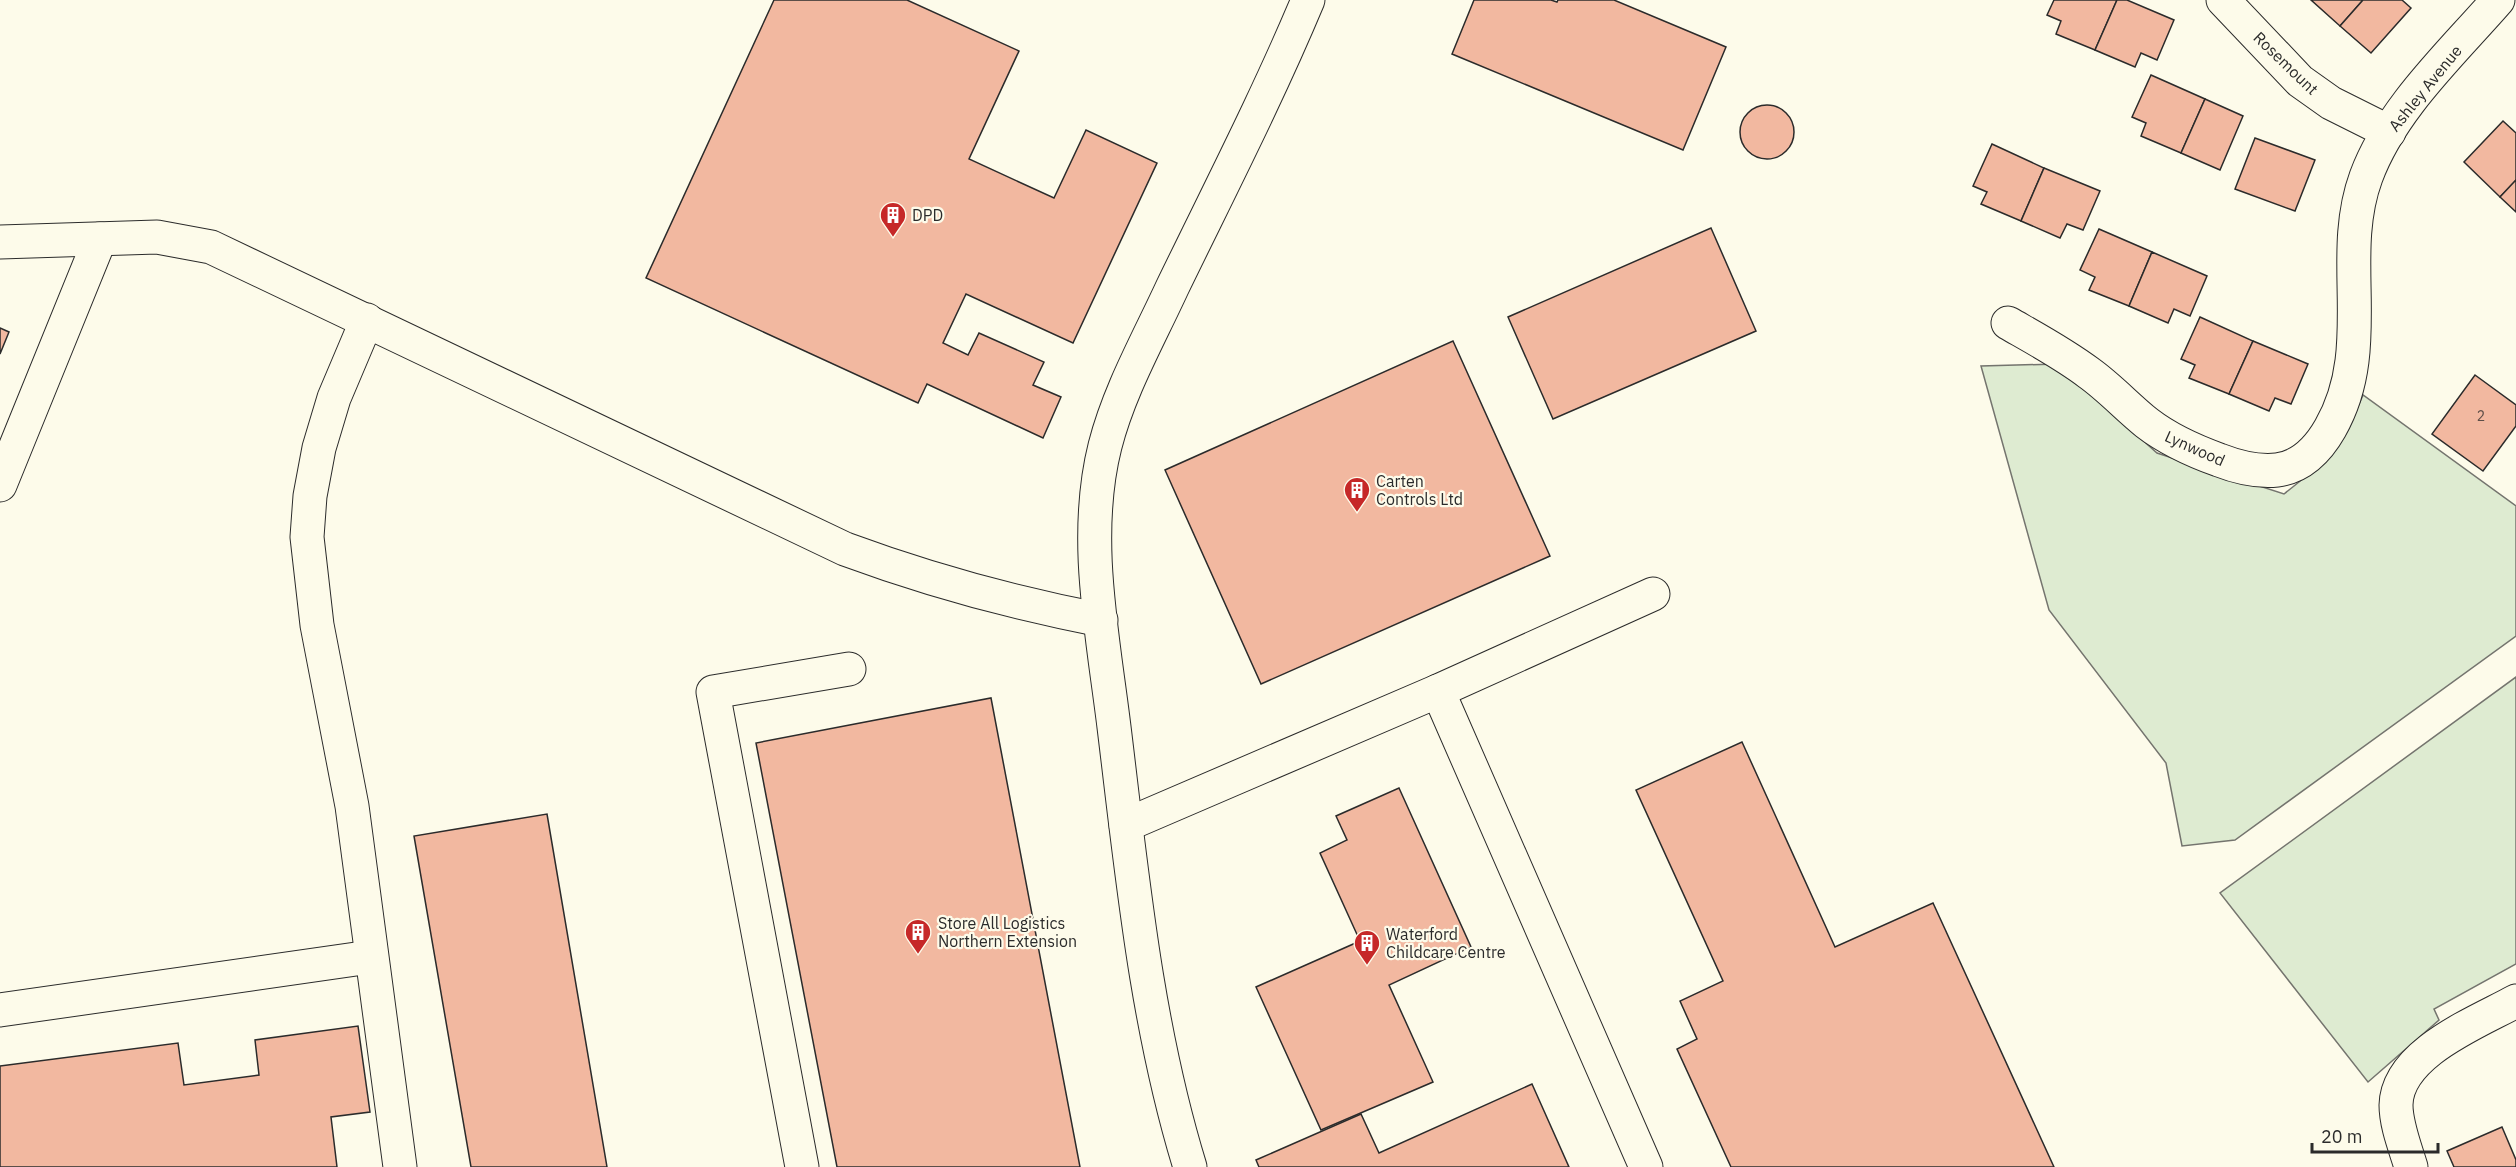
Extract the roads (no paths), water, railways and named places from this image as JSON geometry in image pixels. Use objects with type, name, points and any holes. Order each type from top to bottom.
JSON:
[{"type":"street","points":[[1190,1167],[1169,1090],[1155,1022],[1126,825],[1101,620],[1096,526],[1098,489],[1105,448],[1115,413],[1308,0]]},
{"type":"street","name":"Rosemount","points":[[2223,0],[2284,65],[2314,92],[2389,132]]},
{"type":"street","name":"Ashley Avenue","points":[[2352,362],[2355,220],[2367,175],[2389,132],[2421,89],[2498,0]]},
{"type":"street","points":[[0,242],[157,237],[211,247],[845,549],[947,585],[1020,604],[1101,620]]},
{"type":"street","points":[[0,485],[100,239]]},
{"type":"street","points":[[367,320],[334,398],[319,448],[310,496],[307,537],[317,625],[352,806],[370,957],[400,1167]]},
{"type":"street","name":"Lynwood","points":[[2008,323],[2091,374],[2167,436],[2221,461],[2265,470],[2278,470],[2298,463],[2320,442],[2341,405],[2352,362]]},
{"type":"street","points":[[1126,825],[1653,594]]},
{"type":"street","points":[[802,1167],[713,692],[849,669]]},
{"type":"street","points":[[1438,690],[1646,1167]]},
{"type":"street","points":[[0,1010],[370,957]]},
{"type":"street","points":[[2411,1167],[2396,1106],[2400,1087],[2410,1068],[2429,1050],[2516,1001]]},
{"type":"place","name":"DPD","points":[[893,238]]},
{"type":"place","name":"Carten Controls Ltd","points":[[1357,513]]},
{"type":"place","name":"Store All Logistics Northern Extension","points":[[918,955]]},
{"type":"place","name":"Waterford Childcare Centre","points":[[1367,966]]}]
